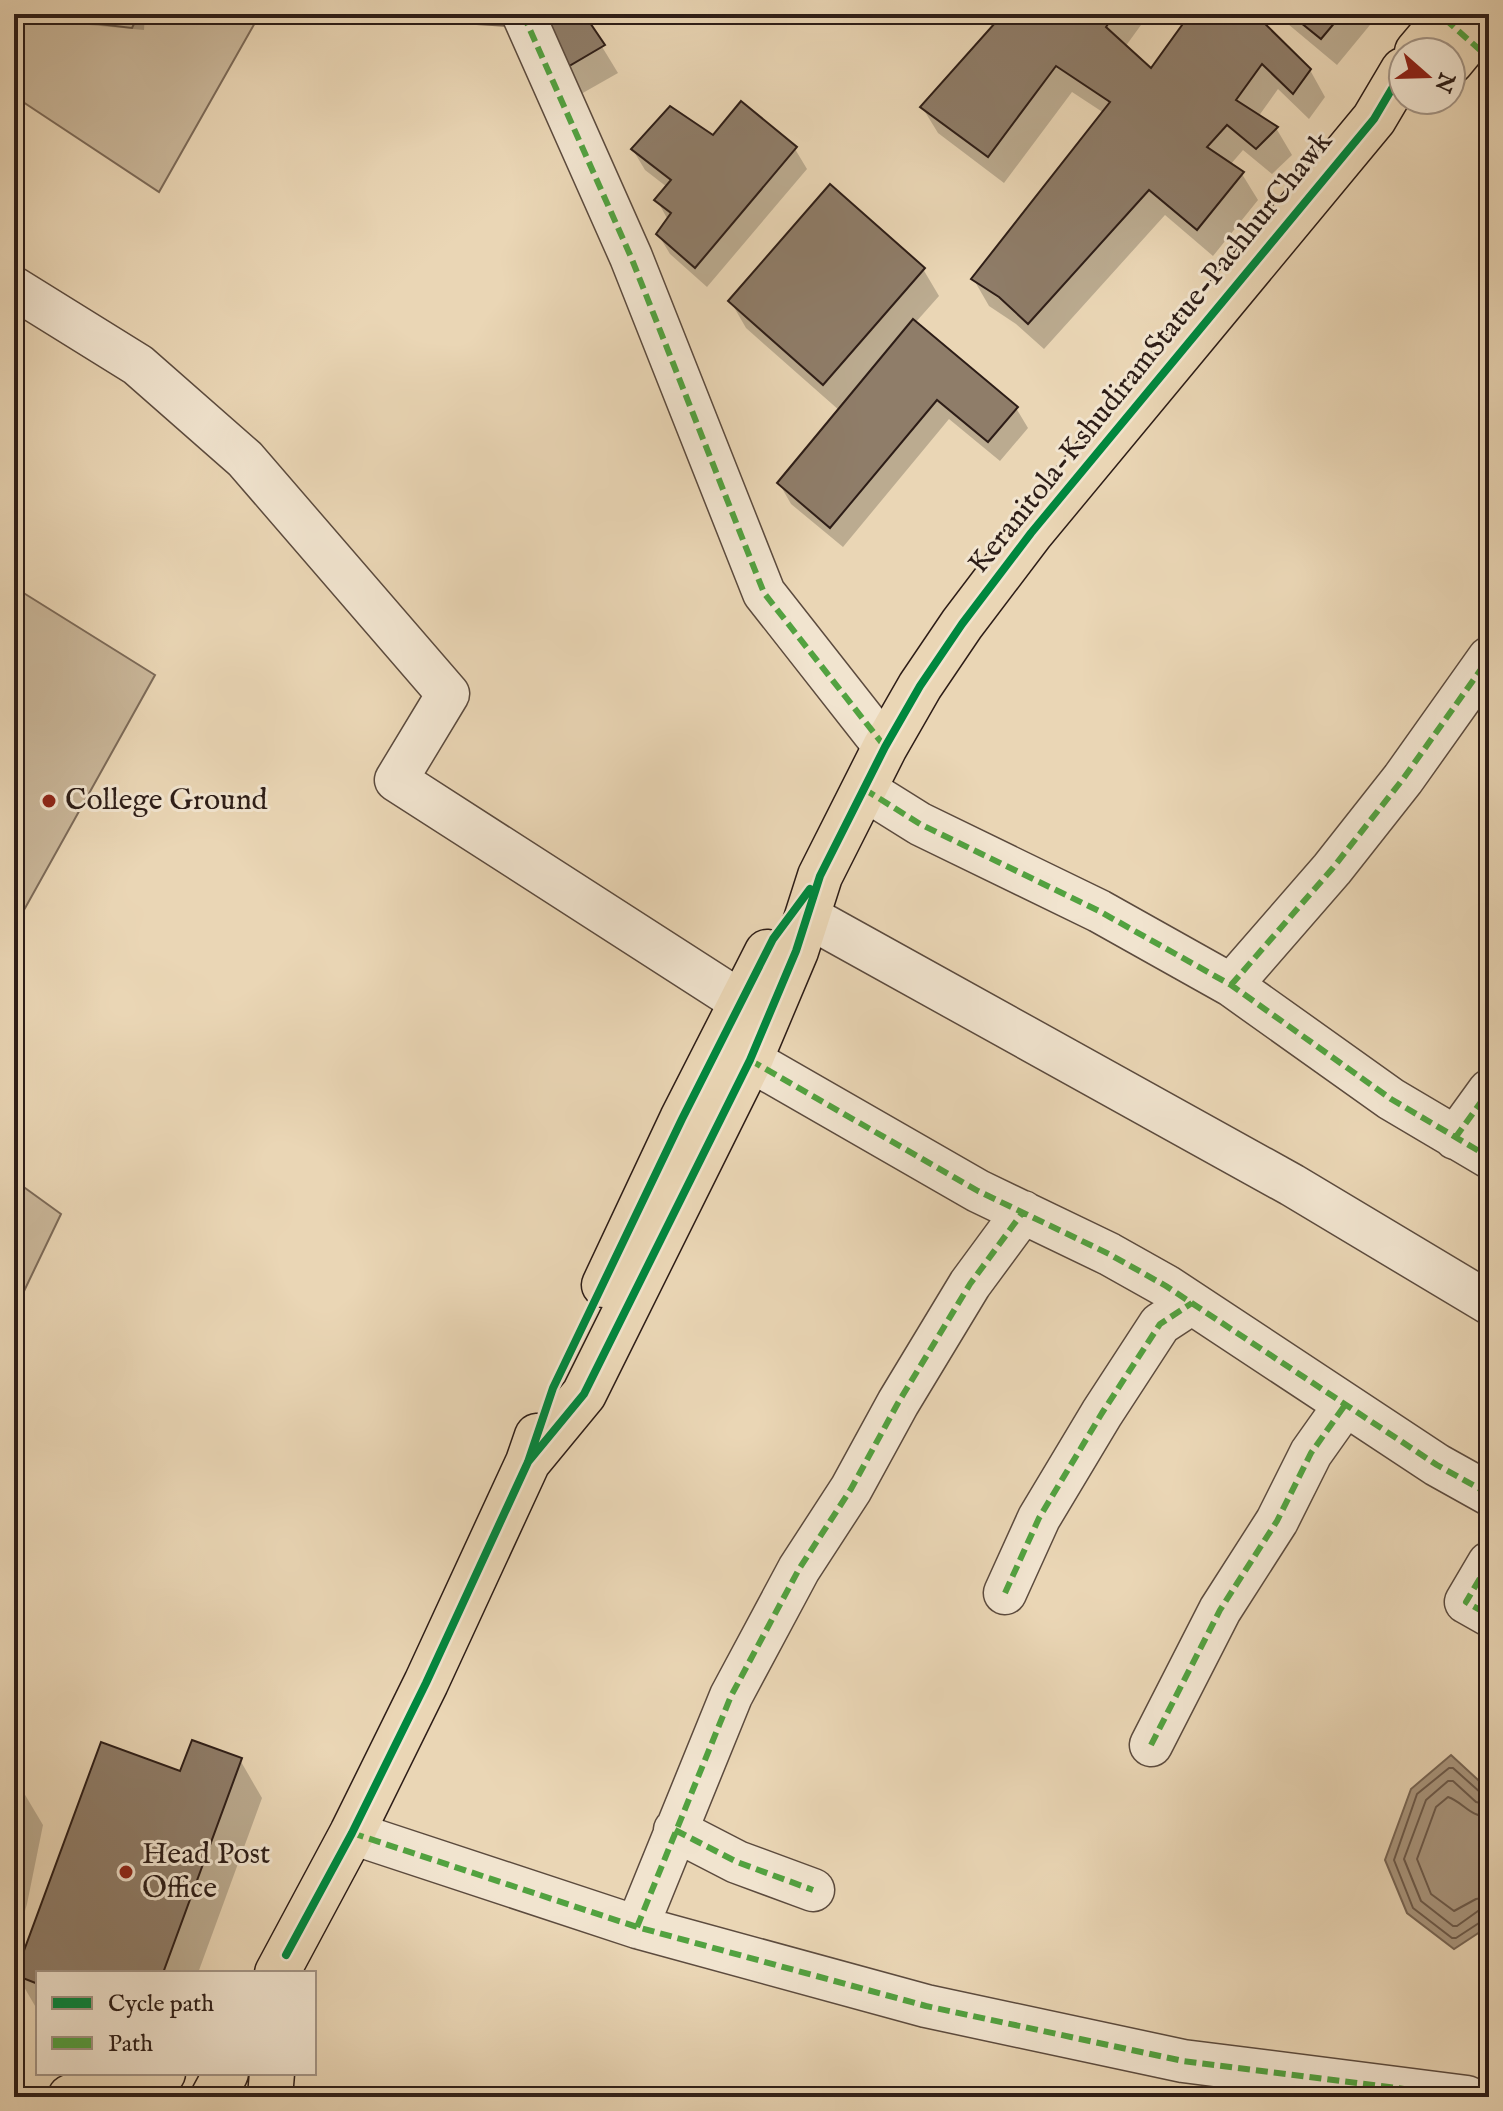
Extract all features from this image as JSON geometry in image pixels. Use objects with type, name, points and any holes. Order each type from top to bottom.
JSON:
[{"type":"main road","name":"Keranitola-KshudiramStatue-PachhurChawk","points":[[528,1462],[584,1394],[750,1060],[796,951],[814,896],[864,789],[928,674],[1031,533],[1387,116]]},
{"type":"main road","name":"Keranitola-KshudiramStatue-PachhurChawk","points":[[278,1968],[352,1833],[426,1683],[528,1462],[553,1388],[741,1002],[773,939],[814,896]]},
{"type":"main road","points":[[70,2097],[152,2084],[161,2075]]},
{"type":"main road","points":[[213,2097],[225,2075]]},
{"type":"main road","points":[[270,2097],[272,2075]]},
{"type":"street","points":[[523,14],[631,257],[764,593],[885,747]]},
{"type":"street","points":[[14,288],[138,365],[245,459],[448,694],[396,780],[741,1002]]},
{"type":"street","points":[[1231,985],[1332,869],[1403,779],[1489,658]]},
{"type":"street","points":[[864,789],[920,824],[1099,911],[1231,985],[1391,1099],[1472,1148],[1489,1091]]},
{"type":"street","points":[[814,896],[1489,1303]]},
{"type":"street","points":[[750,1060],[978,1191],[1109,1254],[1192,1303],[1437,1465],[1489,1494]]},
{"type":"street","points":[[637,1927],[731,1696],[799,1569],[851,1489],[898,1403],[970,1284],[1023,1212]]},
{"type":"street","points":[[1005,1593],[1039,1518],[1102,1413],[1160,1324],[1192,1303]]},
{"type":"street","points":[[1151,1745],[1220,1610],[1277,1521],[1311,1453],[1345,1405]]},
{"type":"street","points":[[1489,1563],[1466,1602],[1489,1615]]},
{"type":"street","points":[[675,1830],[737,1862],[813,1890]]},
{"type":"street","points":[[352,1833],[637,1927],[926,2006],[1183,2061],[1467,2097]]},
{"type":"shaded area","points":[[14,14],[40,14],[40,17],[132,28],[139,14],[260,14],[159,192],[14,96]]},
{"type":"shaded area","points":[[376,14],[501,14],[507,26],[379,18]]},
{"type":"shaded area","name":"College Ground","points":[[14,587],[155,675],[14,928]]},
{"type":"shaded area","points":[[14,1180],[61,1214],[14,1312]]},
{"type":"water","points":[[1451,1755],[1489,1790],[1489,1926],[1454,1949],[1407,1913],[1385,1860],[1411,1789]]},
{"type":"building","points":[[539,14],[584,14],[605,45],[564,69]]},
{"type":"building","points":[[1003,14],[1115,14],[1106,27],[1151,68],[1190,14],[1255,14],[1311,69],[1293,94],[1262,64],[1236,100],[1278,127],[1256,149],[1227,125],[1207,147],[1244,172],[1197,230],[1149,190],[1028,324],[999,297],[971,279],[1110,102],[1056,66],[988,157],[920,107]]},
{"type":"building","points":[[1290,14],[1342,14],[1321,39]]},
{"type":"building","points":[[741,101],[797,147],[695,268],[656,234],[671,213],[654,200],[671,180],[631,149],[670,106],[713,135]]},
{"type":"building","points":[[830,184],[925,268],[823,385],[728,301]]},
{"type":"building","points":[[913,319],[1018,407],[988,442],[937,400],[830,528],[777,483]]},
{"type":"building","name":"Head Post Office","points":[[192,1740],[242,1758],[164,1971],[36,1971],[36,1983],[15,1975],[101,1742],[180,1771]]},
{"type":"building","points":[[14,1783],[22,1786],[14,1826]]},
{"type":"marked path","points":[[523,14],[631,257],[764,593],[885,747]]},
{"type":"marked path","points":[[1445,19],[1489,58]]},
{"type":"marked path","points":[[1231,985],[1332,869],[1403,779],[1489,658]]},
{"type":"marked path","points":[[864,789],[920,824],[1099,911],[1231,985],[1391,1099],[1489,1157]]},
{"type":"marked path","points":[[750,1060],[978,1191],[1109,1254],[1166,1286],[1437,1465],[1489,1494]]},
{"type":"marked path","points":[[1455,1138],[1489,1091]]},
{"type":"marked path","points":[[637,1927],[731,1696],[799,1569],[851,1489],[898,1403],[970,1284],[1023,1212]]},
{"type":"marked path","points":[[1005,1593],[1039,1518],[1102,1413],[1160,1324],[1192,1303]]},
{"type":"marked path","points":[[1151,1745],[1220,1610],[1277,1521],[1311,1453],[1345,1405]]},
{"type":"marked path","points":[[1489,1563],[1466,1602],[1489,1615]]},
{"type":"marked path","points":[[675,1830],[737,1862],[813,1890]]},
{"type":"marked path","points":[[352,1833],[637,1927],[926,2006],[1183,2061],[1467,2097]]},
{"type":"cycle path","points":[[528,1462],[584,1394],[750,1060],[796,951],[820,876],[885,747],[920,686],[962,624],[1031,533],[1374,119],[1387,97]]},
{"type":"cycle path","points":[[286,1955],[352,1833],[426,1683],[528,1462],[553,1388],[682,1119],[773,939],[810,889]]},
{"type":"place","name":"College Ground","points":[[49,801]]},
{"type":"place","name":"Head Post Office","points":[[126,1872]]}]
